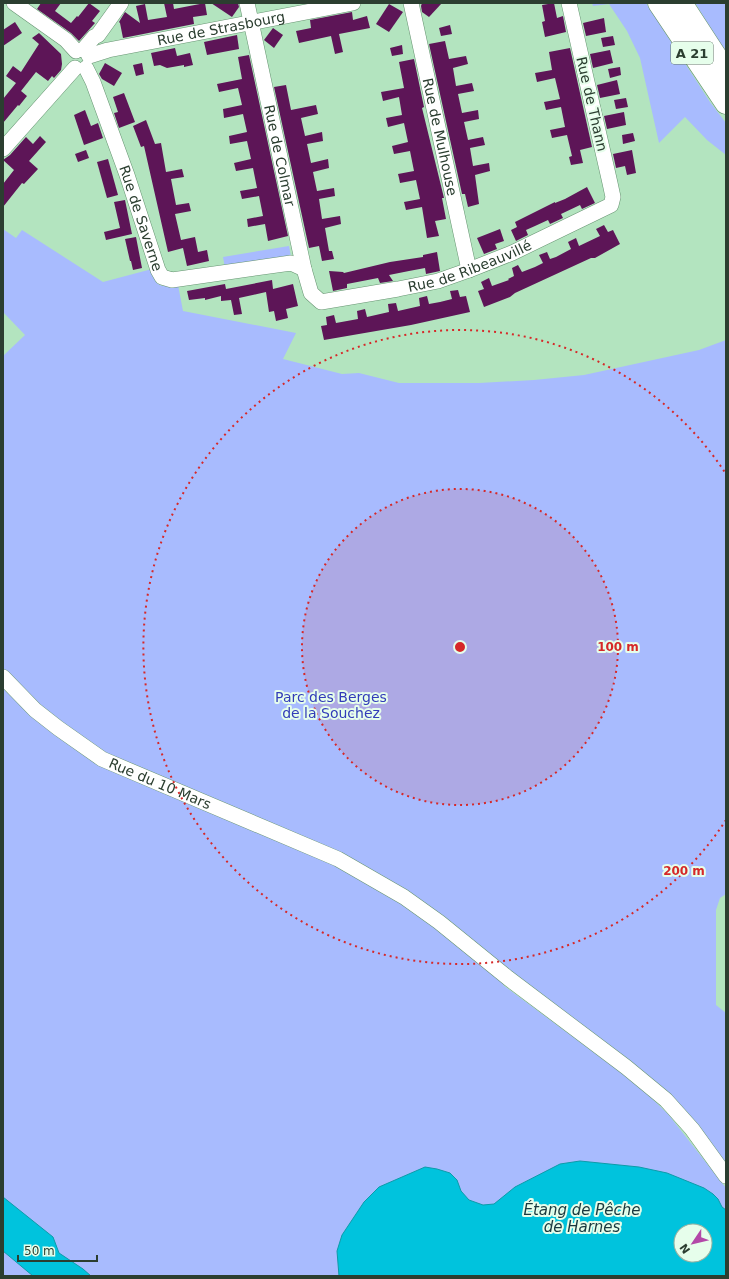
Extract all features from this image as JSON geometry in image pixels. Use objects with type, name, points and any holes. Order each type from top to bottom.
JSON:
[{"type":"highway","name":"A 21","points":[[659,3],[726,103]]},
{"type":"highway","name":"A 21","points":[[681,3],[726,72]]},
{"type":"street","points":[[14,3],[66,40],[85,58]]},
{"type":"street","points":[[3,149],[85,58],[98,35],[121,3]]},
{"type":"street","name":"Rue de Colmar","points":[[247,3],[304,269],[311,293],[321,302]]},
{"type":"street","name":"Rue de Strasbourg","points":[[85,58],[353,3]]},
{"type":"street","name":"Rue de Mulhouse","points":[[411,3],[469,270]]},
{"type":"street","name":"Rue de Thann","points":[[570,3],[610,182],[613,197],[611,205]]},
{"type":"street","name":"Rue de Saverne","points":[[85,58],[125,168],[158,270],[162,277],[172,280],[290,263],[304,269]]},
{"type":"street","name":"Rue de Ribeauvillé","points":[[321,302],[430,282],[469,270],[512,252],[611,205]]},
{"type":"street","name":"Rue du 10 Mars","points":[[3,677],[35,710],[102,759],[338,859],[404,897],[439,922],[508,978],[626,1066],[666,1100],[692,1128],[726,1176]]},
{"type":"green space","points":[[592,3],[646,3],[710,102],[726,123],[726,155],[707,140],[685,117],[659,143],[640,58],[627,31],[609,4],[593,6]]},
{"type":"green space","points":[[695,3],[726,3],[726,53]]},
{"type":"green space","name":"Parc des Berges de la Souchez","points":[[3,229],[16,238],[22,230],[103,282],[152,269],[155,280],[160,285],[178,285],[183,311],[296,333],[283,359],[342,374],[359,373],[399,383],[479,383],[584,375],[699,350],[726,340],[726,894],[720,898],[716,910],[716,1005],[726,1013],[726,1166],[707,1140],[514,978],[503,985],[639,1086],[668,1114],[726,1188],[726,1276],[3,1276],[3,356],[25,335],[3,312]]},
{"type":"green space","points":[[289,246],[291,257],[225,268],[223,257]]},
{"type":"water","name":"Étang de Pêche de Harnes","points":[[580,1161],[639,1167],[667,1173],[704,1188],[718,1199],[722,1207],[726,1210],[726,1276],[339,1276],[337,1251],[342,1235],[364,1202],[379,1187],[425,1167],[450,1173],[457,1180],[461,1191],[469,1200],[483,1205],[494,1204],[515,1187],[560,1164]]},
{"type":"water","points":[[3,1197],[53,1237],[59,1253],[91,1276],[33,1276],[3,1251]]},
{"type":"building","points":[[41,3],[61,3],[55,11],[71,23],[89,3],[100,11],[92,21],[95,23],[79,41],[71,33],[37,9]]},
{"type":"building","points":[[164,3],[173,3],[174,9],[205,3],[207,15],[193,17],[194,24],[123,38],[119,22],[125,12],[140,23],[136,6],[145,4],[148,20],[167,17]]},
{"type":"building","points":[[211,3],[238,3],[239,7],[232,17]]},
{"type":"building","points":[[422,3],[442,3],[429,17],[422,12]]},
{"type":"building","points":[[554,3],[557,18],[563,16],[566,32],[545,37],[542,22],[545,21],[542,5]]},
{"type":"building","points":[[389,4],[403,12],[389,32],[376,24]]},
{"type":"building","points":[[352,12],[353,20],[367,16],[370,28],[339,34],[343,52],[335,54],[331,36],[299,43],[296,31],[311,28],[310,20]]},
{"type":"building","points":[[604,18],[606,32],[586,36],[583,23]]},
{"type":"building","points":[[15,22],[22,33],[3,46],[3,30]]},
{"type":"building","points":[[450,25],[452,34],[441,36],[439,28]]},
{"type":"building","points":[[273,28],[283,35],[274,48],[264,40]]},
{"type":"building","points":[[39,33],[61,54],[61,70],[54,78],[52,76],[48,81],[36,72],[21,91],[27,96],[3,123],[3,99],[16,83],[6,76],[13,66],[21,72],[39,44],[32,38]]},
{"type":"building","points":[[237,35],[239,49],[207,55],[204,42]]},
{"type":"building","points":[[613,36],[615,45],[603,47],[601,38]]},
{"type":"building","points":[[445,41],[449,59],[466,56],[468,64],[453,68],[456,86],[472,83],[474,91],[458,94],[462,113],[478,110],[479,119],[464,122],[468,140],[483,137],[485,145],[470,148],[473,166],[489,163],[490,171],[475,175],[479,204],[468,207],[465,194],[462,194],[429,44]]},
{"type":"building","points":[[402,45],[403,54],[392,56],[390,48]]},
{"type":"building","points":[[175,48],[177,56],[190,53],[193,65],[167,68],[160,65],[154,66],[151,53]]},
{"type":"building","points":[[570,48],[592,147],[580,150],[583,163],[571,165],[569,157],[572,156],[567,135],[552,138],[550,130],[565,127],[561,107],[546,110],[544,102],[560,99],[555,78],[537,82],[535,73],[552,70],[549,52]]},
{"type":"building","points":[[610,50],[613,63],[593,68],[590,54]]},
{"type":"building","points":[[249,55],[288,236],[268,241],[265,224],[248,227],[247,219],[263,216],[259,196],[242,199],[240,191],[257,188],[253,168],[236,171],[234,163],[251,159],[247,141],[230,144],[229,136],[247,132],[243,114],[224,118],[223,109],[242,105],[238,88],[219,92],[217,84],[242,79],[238,57]]},
{"type":"building","points":[[414,59],[424,107],[422,108],[444,198],[442,198],[446,219],[435,221],[439,236],[427,238],[422,207],[406,210],[404,202],[420,199],[416,180],[400,183],[398,174],[414,171],[410,151],[394,154],[392,146],[408,142],[404,123],[388,127],[386,118],[402,115],[399,97],[383,101],[381,92],[404,88],[399,62]]},
{"type":"building","points":[[105,63],[122,73],[114,86],[102,79],[99,74]]},
{"type":"building","points":[[142,63],[144,74],[136,76],[133,65]]},
{"type":"building","points":[[620,67],[621,75],[610,78],[608,69]]},
{"type":"building","points":[[617,80],[620,94],[600,98],[597,85]]},
{"type":"building","points":[[286,85],[291,110],[316,105],[318,114],[301,118],[305,136],[322,132],[323,141],[307,144],[311,163],[328,159],[329,168],[313,172],[317,191],[334,188],[335,196],[319,199],[322,219],[340,216],[341,224],[325,228],[329,251],[332,251],[334,259],[322,261],[319,246],[309,248],[274,87]]},
{"type":"building","points":[[124,93],[135,122],[119,128],[114,113],[118,112],[113,97]]},
{"type":"building","points":[[626,98],[628,107],[616,109],[614,100]]},
{"type":"building","points":[[85,110],[91,126],[98,123],[103,138],[84,145],[74,115]]},
{"type":"building","points":[[624,112],[626,125],[607,129],[604,116]]},
{"type":"building","points":[[146,120],[155,144],[161,143],[166,172],[182,169],[184,177],[171,179],[176,205],[189,203],[191,211],[175,214],[181,240],[195,237],[198,252],[207,250],[209,261],[187,266],[183,248],[168,252],[144,146],[141,147],[133,126]]},
{"type":"building","points":[[633,133],[635,141],[623,144],[622,135]]},
{"type":"building","points":[[40,136],[46,142],[29,161],[38,169],[24,184],[22,183],[3,207],[3,184],[14,170],[3,160],[10,155],[26,137],[33,144]]},
{"type":"building","points":[[86,150],[89,158],[78,162],[75,154]]},
{"type":"building","points":[[632,150],[636,173],[627,175],[625,166],[616,168],[613,154]]},
{"type":"building","points":[[108,159],[118,195],[107,198],[97,162]]},
{"type":"building","points":[[587,187],[595,203],[582,209],[580,205],[561,214],[563,218],[550,224],[548,220],[526,230],[528,235],[516,241],[511,230],[517,227],[515,222]]},
{"type":"building","points":[[125,200],[132,234],[106,240],[104,232],[120,228],[114,202]]},
{"type":"building","points":[[604,225],[608,232],[613,230],[620,244],[595,258],[591,258],[515,293],[510,297],[484,307],[478,291],[484,289],[481,282],[489,278],[492,286],[509,280],[508,279],[514,276],[512,268],[518,265],[522,272],[535,267],[543,263],[539,255],[547,252],[550,259],[556,257],[571,249],[568,242],[576,238],[579,246],[600,236],[596,229]]},
{"type":"building","points":[[500,229],[504,241],[495,244],[497,249],[484,254],[477,238]]},
{"type":"building","points":[[136,237],[142,268],[133,270],[125,239]]},
{"type":"building","points":[[437,252],[440,271],[426,274],[425,268],[389,275],[393,281],[380,283],[378,278],[347,284],[347,288],[333,291],[329,271],[344,273],[390,262],[423,257],[423,255]]},
{"type":"building","points":[[272,280],[273,289],[293,284],[298,306],[286,309],[288,318],[276,321],[274,311],[269,312],[266,292],[239,298],[242,314],[234,315],[231,300],[221,301],[221,296],[205,300],[205,298],[189,300],[187,291],[225,284],[226,289]]},
{"type":"building","points":[[458,290],[460,297],[466,296],[470,312],[411,325],[324,340],[321,326],[327,325],[326,317],[334,315],[336,323],[358,319],[357,311],[365,309],[367,317],[389,312],[388,304],[396,303],[398,311],[420,306],[419,298],[427,296],[429,304],[452,299],[450,291]]}]
